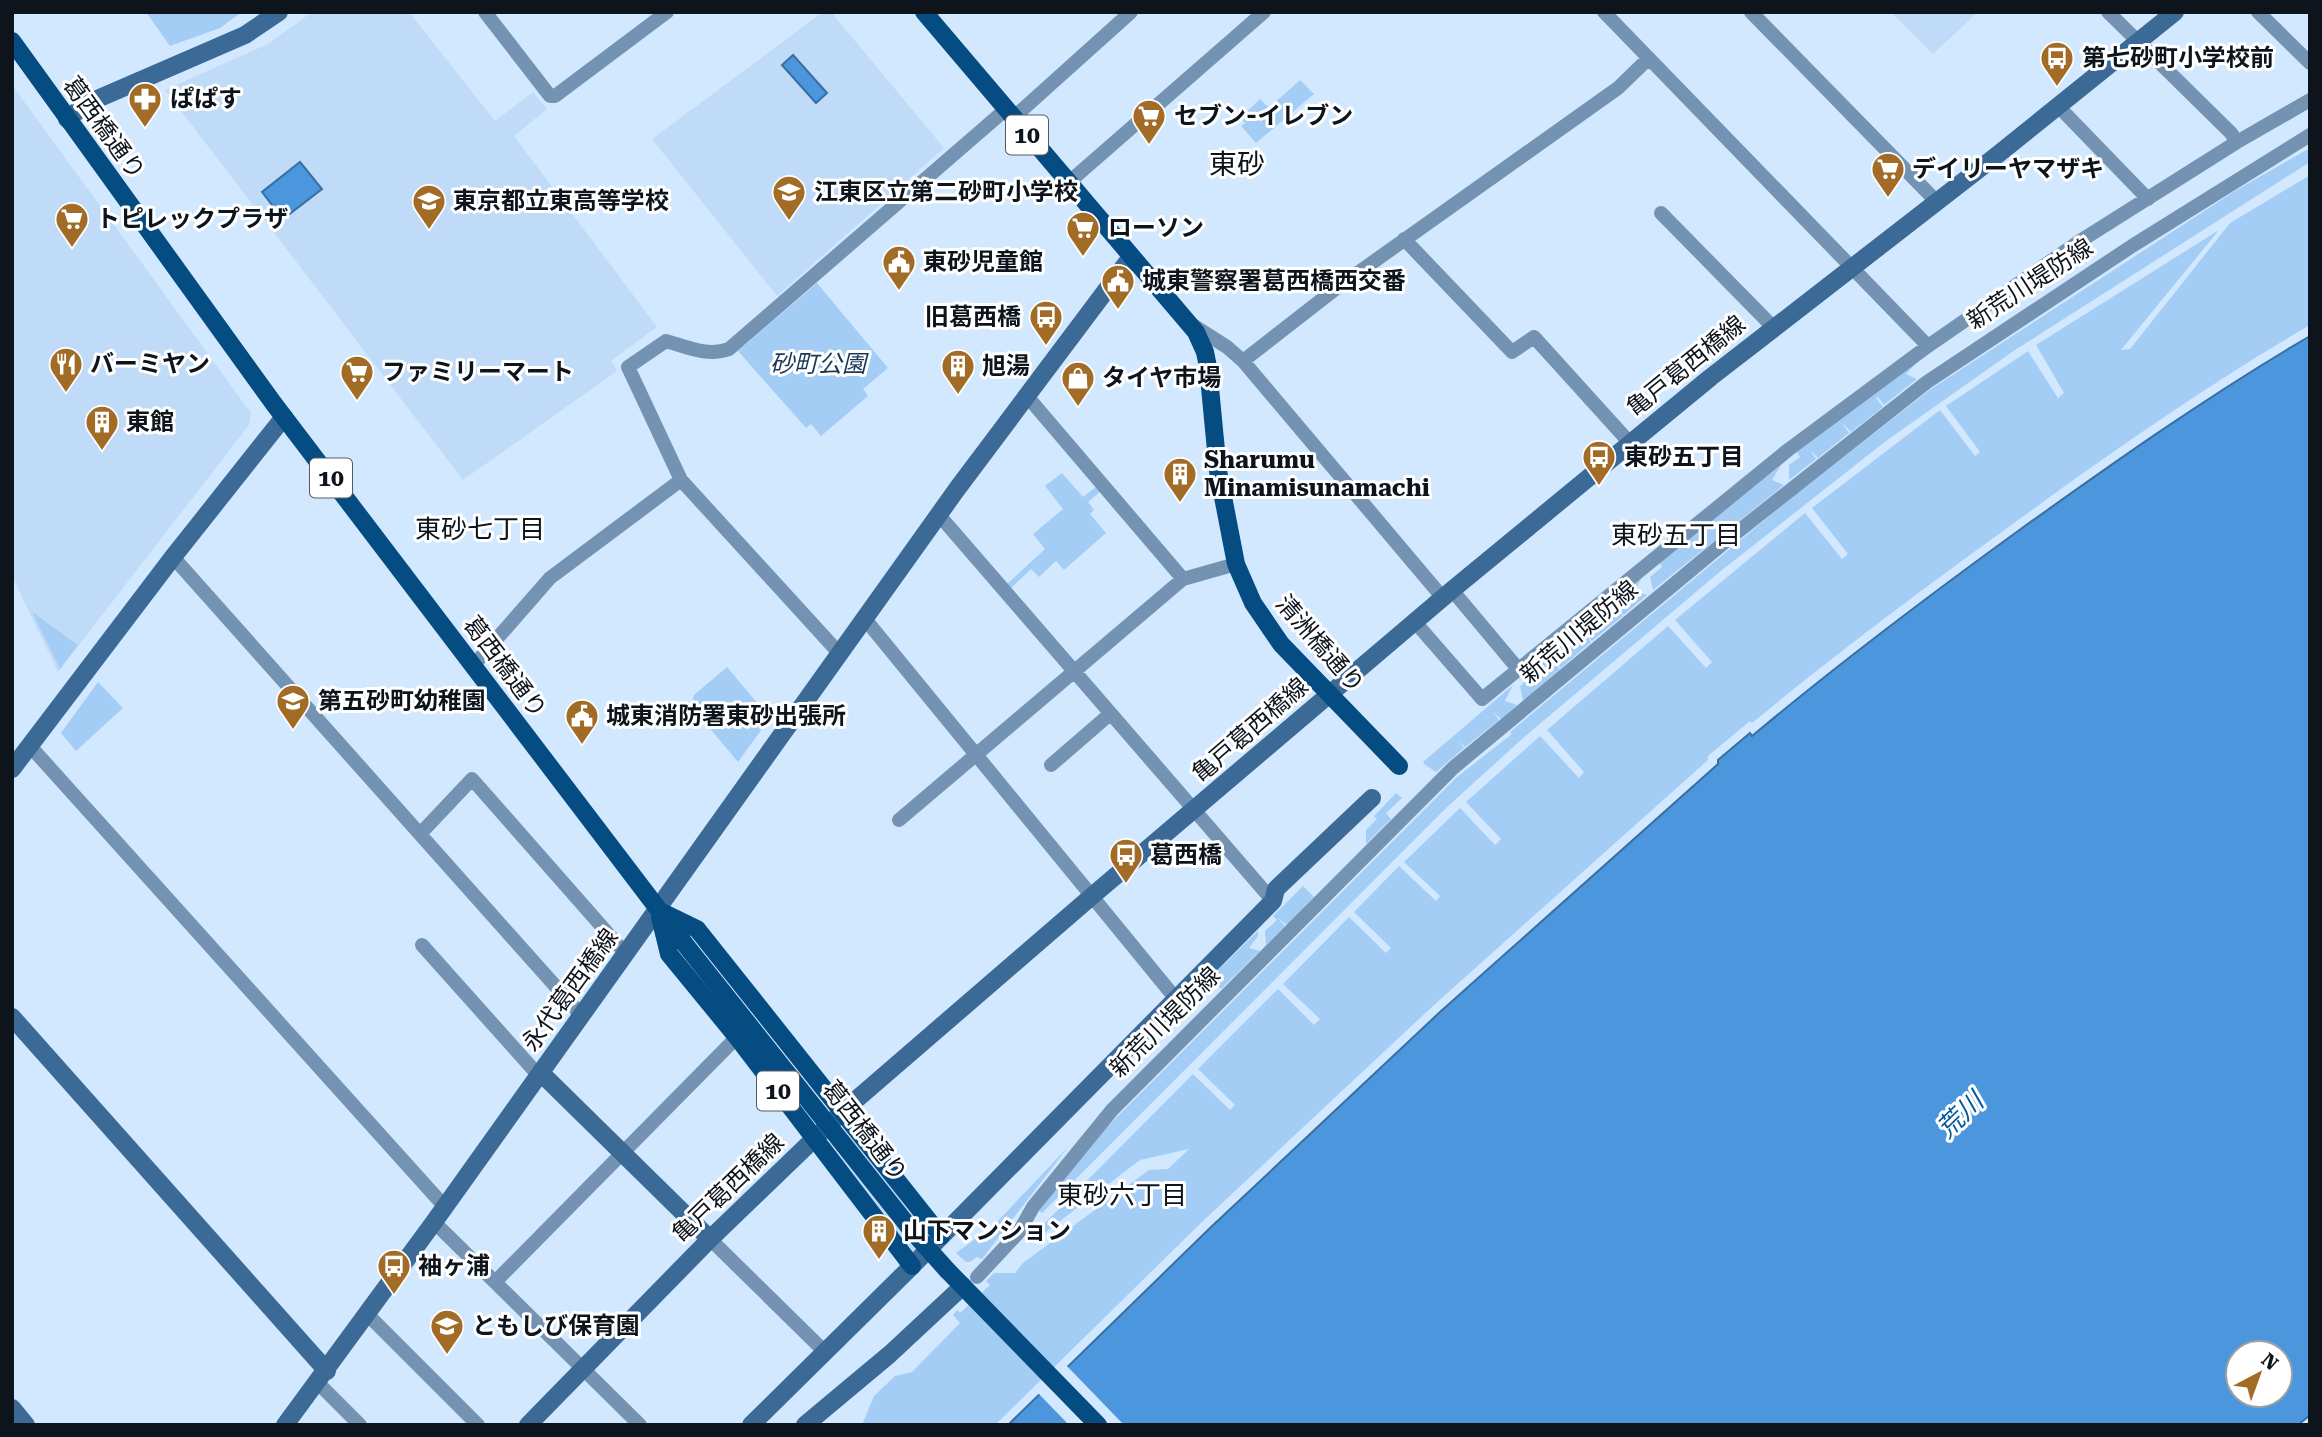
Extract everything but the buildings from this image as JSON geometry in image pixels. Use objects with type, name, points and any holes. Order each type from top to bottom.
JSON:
[{"type":"main road","points":[[67,119],[88,103],[245,35],[279,12]]},
{"type":"main road","name":"清洲橋通り","points":[[924,12],[1196,332],[1205,352],[1218,471],[1236,564],[1248,594],[1281,644],[1399,766]]},
{"type":"main road","name":"亀戸葛西橋線","points":[[528,1425],[710,1240],[843,1111],[1092,896],[1630,443],[1773,327],[1937,202],[2175,12]]},
{"type":"main road","name":"葛西橋通り","points":[[12,41],[284,417],[658,910],[913,1232],[947,1270],[971,1287],[1098,1425]]},
{"type":"main road","name":"永代葛西橋線","points":[[710,1240],[540,1075],[839,653],[1026,395],[1131,257]]},
{"type":"main road","points":[[12,769],[173,557],[284,417]]},
{"type":"main road","name":"新荒川堤防線","points":[[751,1425],[1273,901],[1276,889],[1372,798]]},
{"type":"main road","name":"10","points":[[658,910],[669,954],[737,1037],[912,1266]]},
{"type":"main road","name":"10","points":[[658,910],[696,929],[941,1236]]},
{"type":"main road","points":[[12,1017],[322,1377]]},
{"type":"main road","points":[[285,1425],[540,1075]]},
{"type":"main road","name":"新荒川堤防線","points":[[805,1425],[971,1287]]},
{"type":"main road","points":[[12,1408],[26,1425]]},
{"type":"street","points":[[485,12],[550,96],[555,96],[667,12]]},
{"type":"street","points":[[839,653],[681,480],[628,367],[666,341],[706,352],[718,353],[729,349],[1131,12]]},
{"type":"street","points":[[1068,183],[1264,12]]},
{"type":"street","points":[[1604,12],[1928,346]]},
{"type":"street","points":[[1751,12],[1937,202]]},
{"type":"street","points":[[2108,12],[2237,142]]},
{"type":"street","points":[[2258,12],[2310,64]]},
{"type":"street","points":[[1243,361],[1404,239],[1618,88],[1649,58]]},
{"type":"street","points":[[1415,622],[1482,699],[1788,450],[1928,346],[2077,243],[2237,142],[2310,100]]},
{"type":"street","points":[[2059,106],[2148,199]]},
{"type":"street","name":"新荒川堤防線","points":[[971,1287],[1019,1232],[1032,1206],[1112,1110],[1448,772],[1726,541],[1927,382],[2132,246],[2310,135]]},
{"type":"street","points":[[1661,213],[1773,327]]},
{"type":"street","points":[[1404,239],[1512,352],[1534,337],[1630,443]]},
{"type":"street","points":[[1189,324],[1227,347],[1243,361],[1448,594],[1519,670]]},
{"type":"street","points":[[1026,395],[1183,579]]},
{"type":"street","points":[[473,666],[550,578],[681,480]]},
{"type":"street","points":[[939,515],[1273,901]]},
{"type":"street","points":[[173,557],[582,1016]]},
{"type":"street","points":[[898,820],[1183,579],[1236,564]]},
{"type":"street","points":[[864,619],[1176,999]]},
{"type":"street","points":[[1051,765],[1110,714]]},
{"type":"street","points":[[30,747],[496,1281],[640,1425]]},
{"type":"street","points":[[421,833],[472,779],[626,954]]},
{"type":"street","points":[[422,945],[540,1075]]},
{"type":"street","points":[[496,1281],[737,1037]]},
{"type":"street","points":[[710,1240],[824,1351]]},
{"type":"street","points":[[368,1314],[478,1425]]},
{"type":"street","points":[[322,1377],[360,1425]]},
{"type":"shaded area","name":"東京都立東高等学校","points":[[312,12],[409,12],[495,121],[533,92],[547,109],[514,136],[657,327],[611,361],[617,371],[463,480],[165,90],[268,44]]},
{"type":"shaded area","name":"江東区立第二砂町小学校","points":[[823,12],[831,12],[944,148],[777,296],[652,139]]},
{"type":"shaded area","points":[[1891,12],[1978,12],[1933,54]]},
{"type":"shaded area","name":"トピレックプラザ","points":[[12,85],[251,413],[249,425],[58,672],[12,576]]},
{"type":"shaded area","points":[[846,1127],[933,1236],[914,1253],[828,1144]]},
{"type":"green space","points":[[146,12],[242,12],[220,28],[170,46]]},
{"type":"green space","points":[[1300,80],[1314,94],[1256,143],[1241,126],[1245,123],[1240,118],[1260,99],[1269,108]]},
{"type":"green space","points":[[2310,148],[2310,162],[2015,350],[1886,441],[1722,570],[1522,739],[1445,809],[1042,1213],[1039,1211],[1085,1149],[1457,777],[1512,734],[1510,732],[1796,494],[1931,389],[2235,191]]},
{"type":"green space","points":[[2310,175],[2310,325],[2196,396],[2050,497],[1947,571],[1708,756],[1708,760],[1434,1005],[1203,1221],[995,1425],[862,1425],[874,1396],[895,1376],[912,1372],[960,1323],[953,1315],[957,1310],[960,1313],[990,1285],[986,1281],[994,1273],[1015,1273],[1023,1263],[1149,1170],[1168,1169],[1189,1149],[1140,1160],[1030,1244],[1027,1241],[1193,1074],[1230,1110],[1235,1105],[1198,1069],[1278,989],[1314,1025],[1320,1019],[1283,984],[1349,917],[1386,953],[1391,948],[1354,912],[1399,866],[1436,901],[1440,896],[1404,862],[1460,808],[1495,845],[1501,839],[1466,802],[1540,736],[1579,778],[1584,772],[1547,730],[1668,626],[1706,668],[1712,662],[1675,620],[1805,513],[1842,559],[1848,554],[1812,508],[1940,410],[1975,456],[1980,452],[1946,406],[2028,351],[2058,398],[2064,393],[2036,345],[2219,230],[2121,350],[2130,349],[2230,223]]},
{"type":"green space","name":"砂町公園","points":[[817,283],[888,368],[863,389],[868,396],[821,436],[811,424],[806,428],[738,351]]},
{"type":"green space","points":[[1921,358],[1906,374],[1917,379],[1884,405],[1876,398],[1883,407],[1851,432],[1842,423],[1849,433],[1818,458],[1810,450],[1816,459],[1789,480],[1789,465],[1800,457],[1797,452]]},
{"type":"green space","points":[[1781,465],[1772,480],[1784,485],[1653,590],[1650,577],[1662,567],[1659,562]]},
{"type":"green space","points":[[1062,473],[1083,497],[1097,486],[1101,491],[1088,502],[1094,510],[1090,514],[1106,533],[1064,570],[1056,561],[1039,577],[1031,569],[1010,589],[1006,585],[1045,549],[1033,534],[1063,509],[1045,486]]},
{"type":"green space","points":[[1643,575],[1635,591],[1647,595],[1624,615],[1615,606],[1623,616],[1592,641],[1584,632],[1591,642],[1561,668],[1552,660],[1560,669],[1523,701],[1520,686],[1531,677],[1528,672]]},
{"type":"green space","points":[[32,612],[78,645],[60,669]]},
{"type":"green space","points":[[727,667],[770,718],[738,762],[691,706],[694,695]]},
{"type":"green space","points":[[98,682],[123,708],[76,751],[61,733]]},
{"type":"green space","points":[[1513,685],[1505,701],[1517,705],[1501,719],[1493,712],[1499,720],[1465,747],[1459,741],[1464,748],[1436,772],[1424,764],[1423,762]]},
{"type":"green space","points":[[1396,793],[1402,798],[1386,813],[1391,819],[1366,844],[1366,830],[1377,819],[1374,816]]},
{"type":"green space","points":[[1303,886],[1314,897],[1287,925],[1278,918],[1285,926],[1266,945],[1265,931],[1277,920],[1273,916]]},
{"type":"green space","points":[[1258,931],[1258,936],[1249,948],[1260,951],[1221,989],[1213,981],[1182,1005]]},
{"type":"green space","points":[[1068,1147],[982,1259],[977,1257],[966,1262],[956,1253],[994,1225]]},
{"type":"water","points":[[793,55],[827,93],[816,103],[782,65]]},
{"type":"water","points":[[300,162],[322,189],[283,219],[262,192]]},
{"type":"water","name":"荒川","points":[[2310,336],[2310,1415],[2298,1425],[1008,1425],[1210,1228],[1440,1012],[1718,764],[1718,760],[1883,631],[2018,531],[2235,382]]},
{"type":"pier","points":[[1065,1364],[1124,1425],[1069,1425],[1037,1392]]},
{"type":"place","name":"第七砂町小学校前","points":[[2057,88]]},
{"type":"place","name":"ぱぱす","points":[[145,129]]},
{"type":"place","name":"セブン-イレブン","points":[[1149,146]]},
{"type":"place","name":"デイリーヤマザキ","points":[[1888,199]]},
{"type":"place","name":"江東区立第二砂町小学校","points":[[789,222]]},
{"type":"place","name":"東京都立東高等学校","points":[[429,231]]},
{"type":"place","name":"トピレックプラザ","points":[[72,249]]},
{"type":"place","name":"ローソン","points":[[1083,258]]},
{"type":"place","name":"東砂児童館","points":[[899,292]]},
{"type":"place","name":"城東警察署葛西橋西交番","points":[[1118,311]]},
{"type":"place","name":"旧葛西橋","points":[[1046,347]]},
{"type":"place","name":"バーミヤン","points":[[66,394]]},
{"type":"place","name":"旭湯","points":[[958,396]]},
{"type":"place","name":"ファミリーマート","points":[[357,402]]},
{"type":"place","name":"タイヤ市場","points":[[1078,408]]},
{"type":"place","name":"東館","points":[[102,452]]},
{"type":"place","name":"東砂五丁目","points":[[1599,487]]},
{"type":"place","name":"Sharumu Minamisunamachi","points":[[1180,504]]},
{"type":"place","name":"第五砂町幼稚園","points":[[293,731]]},
{"type":"place","name":"城東消防署東砂出張所","points":[[582,746]]},
{"type":"place","name":"葛西橋","points":[[1126,885]]},
{"type":"place","name":"山下マンション","points":[[879,1261]]},
{"type":"place","name":"袖ヶ浦","points":[[394,1296]]},
{"type":"place","name":"ともしび保育園","points":[[447,1356]]},
{"type":"district","name":"東砂","points":[[1237,164]]},
{"type":"district","name":"東砂七丁目","points":[[480,529]]},
{"type":"district","name":"東砂五丁目","points":[[1676,535]]},
{"type":"district","name":"東砂六丁目","points":[[1122,1195]]}]
